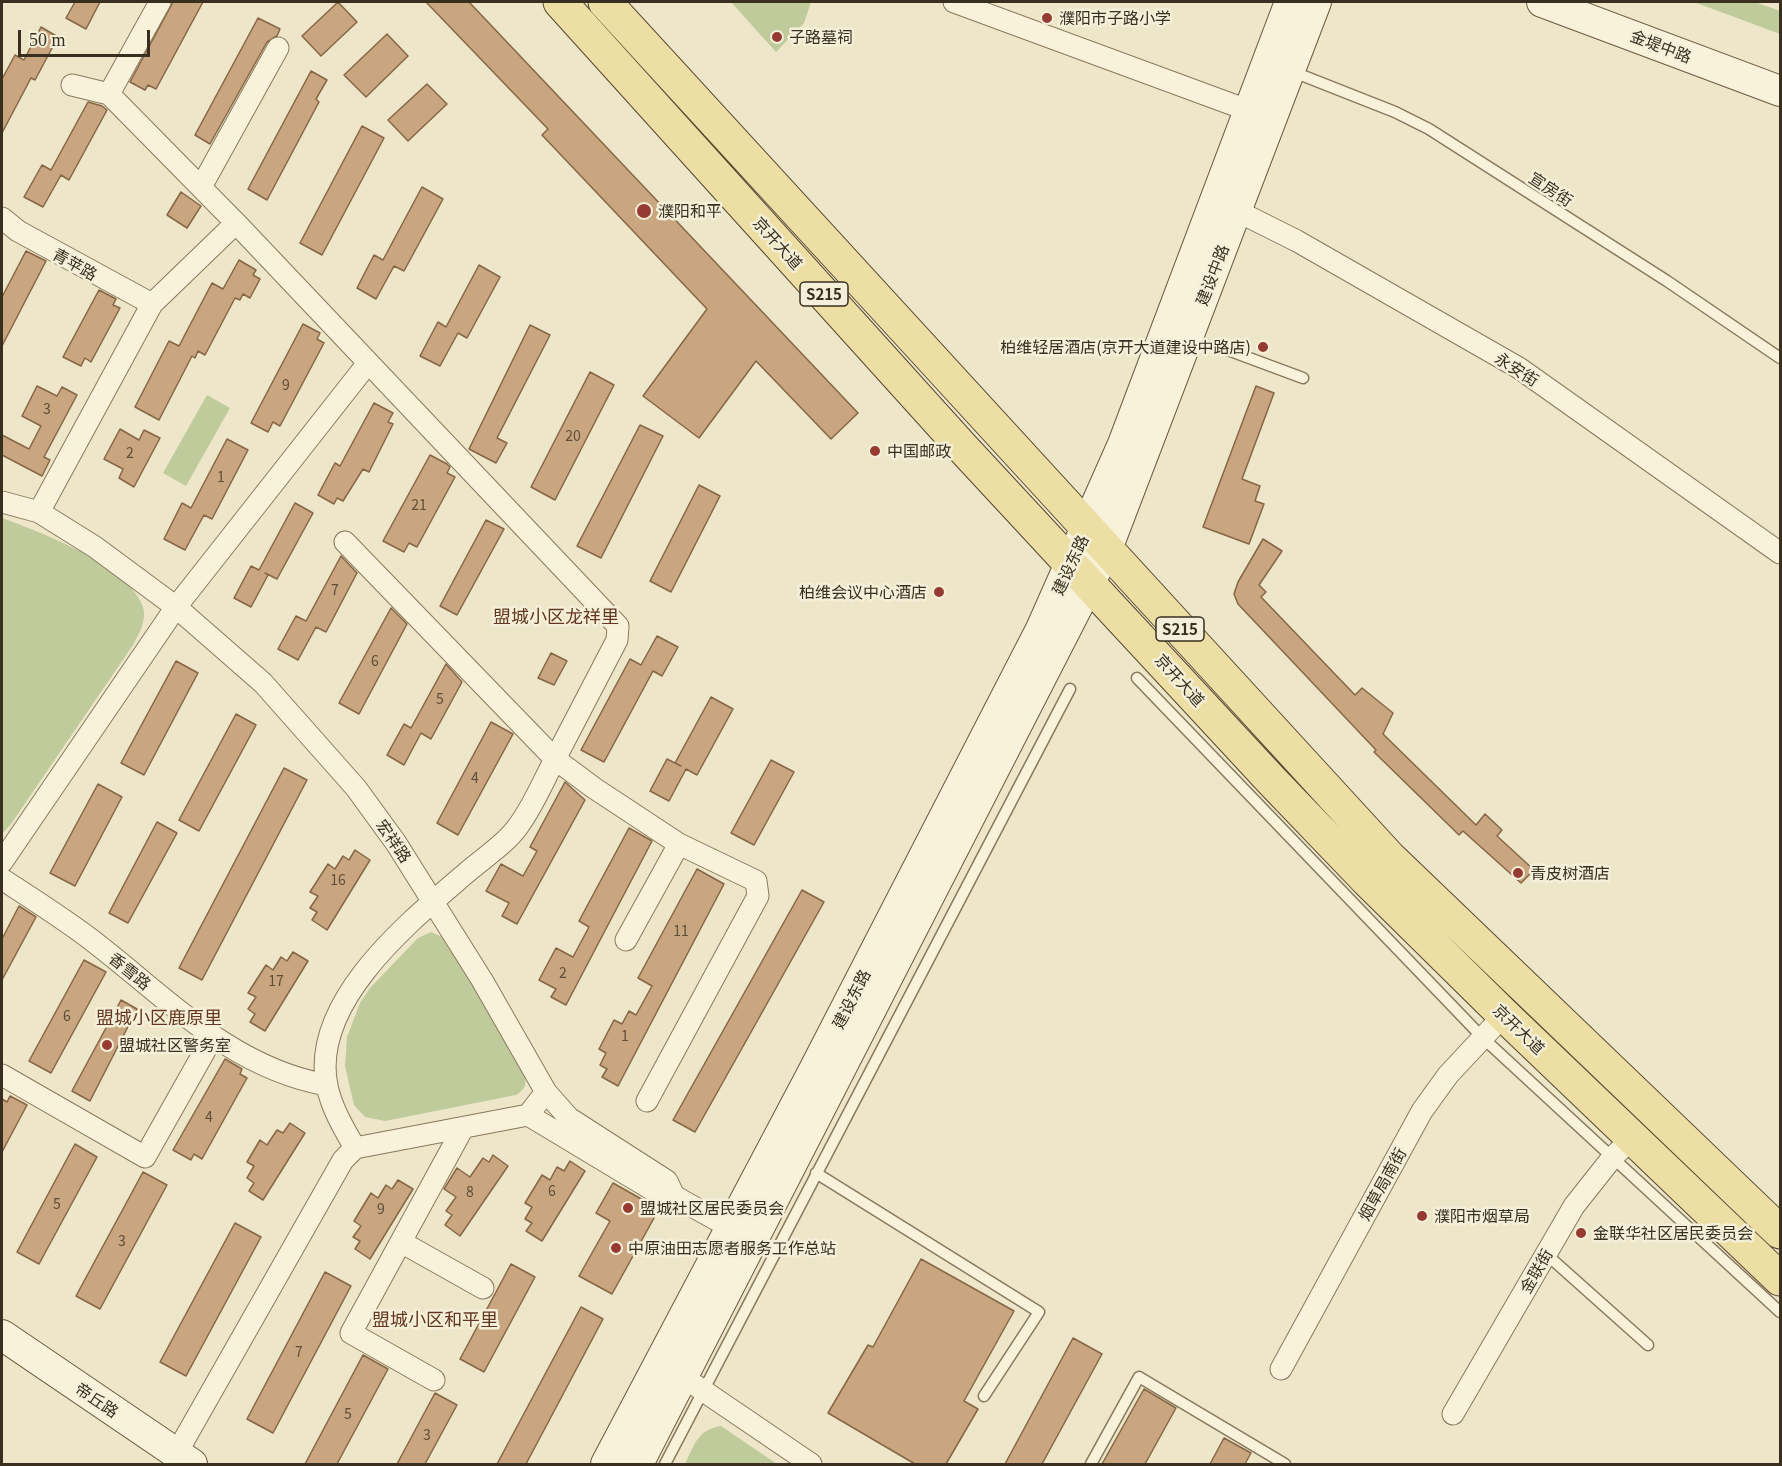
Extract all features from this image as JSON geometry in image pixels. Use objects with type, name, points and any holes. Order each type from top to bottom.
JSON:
[{"type":"main road","name":"京开大道","points":[[560,2],[962,447],[1335,847],[1494,1026],[1622,1148],[1780,1279]]},
{"type":"main road","name":"京开大道","points":[[605,2],[1390,858],[1780,1232]]},
{"type":"main road","name":"建设中路","points":[[1097,538],[1123,444],[1290,2]]},
{"type":"main road","name":"建设中路","points":[[1097,538],[1237,211],[1316,2]]},
{"type":"main road","name":"金堤中路","points":[[1542,2],[1780,91]]},
{"type":"main road","name":"建设东路","points":[[638,1464],[693,1384],[1097,538]]},
{"type":"main road","name":"建设东路","points":[[606,1464],[938,831],[1081,573]]},
{"type":"main road","name":"帝丘路","points":[[2,1335],[184,1459]]},
{"type":"street","points":[[109,94],[160,2]]},
{"type":"street","points":[[954,2],[1250,111]]},
{"type":"street","points":[[201,187],[278,48]]},
{"type":"street","points":[[72,85],[109,94],[236,223],[618,626],[617,640],[519,827],[434,900],[363,973],[343,1002],[333,1026],[326,1059],[327,1085],[335,1112],[355,1148]]},
{"type":"street","name":"永安街","points":[[1237,211],[1297,241],[1519,368],[1780,553]]},
{"type":"street","name":"青苹路","points":[[2,218],[18,231],[152,304]]},
{"type":"street","points":[[39,512],[152,304],[236,223]]},
{"type":"street","points":[[2,862],[176,607],[368,363]]},
{"type":"street","name":"宏祥路","points":[[2,502],[39,512],[95,547],[176,607],[263,683],[356,788],[434,900],[546,1092],[569,1119],[667,1181],[674,1196],[731,1228]]},
{"type":"street","points":[[345,542],[555,759],[594,788],[679,844],[756,881],[759,888],[758,896],[647,1101]]},
{"type":"street","points":[[626,940],[679,844]]},
{"type":"street","name":"香雪路","points":[[2,879],[88,937],[212,1038],[268,1068],[302,1081],[327,1085]]},
{"type":"street","name":"烟草局南街","points":[[1281,1369],[1422,1111],[1448,1075],[1494,1026]]},
{"type":"street","points":[[2,1075],[145,1157],[212,1038]]},
{"type":"street","points":[[184,1459],[343,1160],[355,1148],[528,1115],[546,1092]]},
{"type":"street","points":[[528,1115],[661,1195],[674,1196]]},
{"type":"street","points":[[434,1380],[351,1333],[463,1128]]},
{"type":"street","name":"金联街","points":[[1453,1414],[1574,1206],[1622,1148]]},
{"type":"street","points":[[401,1242],[483,1288]]},
{"type":"street","points":[[693,1384],[811,1464]]},
{"type":"lane","name":"宣房街","points":[[1290,71],[1395,112],[1429,129],[1666,281],[1780,358]]},
{"type":"lane","points":[[1225,349],[1303,378]]},
{"type":"lane","points":[[1137,678],[1494,1026]]},
{"type":"lane","points":[[666,1464],[693,1384],[816,1173],[1070,689]]},
{"type":"lane","points":[[1622,1148],[1780,1312]]},
{"type":"lane","points":[[816,1173],[1040,1312],[984,1396]]},
{"type":"lane","points":[[1546,1254],[1648,1345]]},
{"type":"lane","points":[[1091,1464],[1139,1377],[1285,1464]]},
{"type":"green space","name":"子路墓祠","points":[[731,2],[811,2],[804,23],[776,52]]},
{"type":"green space","points":[[1694,2],[1755,2],[1780,11],[1780,34]]},
{"type":"green space","points":[[207,395],[230,408],[186,486],[163,473]]},
{"type":"green space","points":[[2,518],[60,541],[102,564],[120,577],[134,592],[143,607],[144,617],[133,645],[2,834]]},
{"type":"green space","points":[[431,932],[442,937],[448,944],[522,1068],[524,1087],[516,1095],[385,1121],[365,1117],[354,1105],[345,1066],[347,1037],[360,1003],[370,988],[418,938]]},
{"type":"green space","points":[[721,1426],[777,1464],[685,1464],[698,1439],[707,1431]]},
{"type":"building","points":[[75,2],[100,2],[86,29],[66,18]]},
{"type":"building","points":[[173,2],[203,2],[156,89],[148,85],[145,90],[130,82]]},
{"type":"building","points":[[338,2],[357,22],[321,56],[302,36]]},
{"type":"building","points":[[426,2],[469,2],[858,413],[831,439],[756,361],[699,438],[643,396],[707,309],[542,135],[548,129]]},
{"type":"building","points":[[258,18],[280,29],[277,36],[267,42],[210,144],[195,135]]},
{"type":"building","points":[[41,27],[58,37],[35,80],[31,78],[2,133],[2,79],[15,55],[24,60]]},
{"type":"building","points":[[387,34],[408,56],[366,97],[344,75]]},
{"type":"building","points":[[311,71],[327,80],[316,99],[319,102],[267,200],[248,189]]},
{"type":"building","points":[[427,84],[447,104],[408,141],[388,120]]},
{"type":"building","points":[[88,102],[107,110],[69,180],[61,175],[43,207],[24,197],[42,165],[51,170]]},
{"type":"building","points":[[362,126],[384,138],[322,255],[300,243]]},
{"type":"building","points":[[422,187],[443,199],[404,271],[394,266],[376,299],[357,288],[374,255],[383,260]]},
{"type":"building","points":[[181,192],[201,206],[187,228],[167,215]]},
{"type":"building","points":[[26,251],[46,261],[2,346],[2,297]]},
{"type":"building","points":[[239,260],[256,270],[253,275],[260,279],[250,298],[243,294],[240,300],[235,298],[205,355],[198,351],[195,358],[192,356],[159,420],[135,407],[169,341],[179,346],[212,283],[223,289]]},
{"type":"building","points":[[479,265],[500,277],[467,338],[458,333],[440,366],[420,356],[438,322],[446,327]]},
{"type":"building","points":[[99,290],[116,299],[113,305],[120,308],[91,362],[85,358],[81,366],[63,357]]},
{"type":"building","points":[[303,324],[320,333],[317,339],[324,343],[280,426],[273,422],[268,432],[251,423]]},
{"type":"building","points":[[530,325],[550,335],[497,438],[507,443],[496,463],[469,449]]},
{"type":"building","points":[[590,372],[614,385],[555,500],[531,487]]},
{"type":"building","points":[[37,386],[57,396],[62,387],[77,395],[44,457],[50,460],[42,476],[2,455],[2,435],[29,449],[41,426],[22,416]]},
{"type":"building","points":[[1256,386],[1274,393],[1242,479],[1260,486],[1255,501],[1264,504],[1249,544],[1203,527]]},
{"type":"building","points":[[374,403],[393,413],[388,422],[393,424],[369,472],[363,469],[343,501],[337,498],[334,504],[318,495],[335,463],[340,466]]},
{"type":"building","points":[[640,425],[663,436],[601,558],[577,546]]},
{"type":"building","points":[[120,429],[139,440],[144,430],[160,438],[134,487],[119,478],[123,469],[104,459]]},
{"type":"building","points":[[227,439],[248,450],[212,519],[204,515],[185,550],[164,539],[182,503],[191,508]]},
{"type":"building","points":[[430,455],[447,464],[450,467],[447,473],[455,477],[417,547],[409,543],[404,552],[383,541]]},
{"type":"building","points":[[699,485],[720,496],[671,592],[650,581]]},
{"type":"building","points":[[295,503],[313,513],[277,579],[265,573],[268,575],[251,607],[234,598],[251,566],[259,570]]},
{"type":"building","points":[[486,520],[504,529],[457,615],[440,606]]},
{"type":"building","points":[[1263,539],[1282,551],[1259,585],[1266,592],[1261,597],[1355,695],[1362,688],[1393,713],[1383,734],[1476,825],[1485,814],[1502,830],[1497,836],[1534,870],[1521,883],[1463,831],[1459,835],[1374,752],[1376,750],[1238,604],[1234,594],[1238,582]]},
{"type":"building","points":[[341,556],[357,573],[326,632],[316,627],[298,660],[278,649],[296,616],[306,621]]},
{"type":"building","points":[[391,608],[407,624],[359,714],[339,703]]},
{"type":"building","points":[[657,636],[678,647],[662,676],[653,671],[604,762],[581,750],[630,659],[641,665]]},
{"type":"building","points":[[551,653],[567,661],[554,685],[538,678]]},
{"type":"building","points":[[176,661],[198,673],[144,775],[121,763]]},
{"type":"building","points":[[446,664],[462,682],[431,739],[421,733],[404,765],[387,755],[404,724],[411,728]]},
{"type":"building","points":[[711,697],[733,709],[697,775],[686,769],[669,801],[650,791],[667,759],[675,763]]},
{"type":"building","points":[[236,714],[256,725],[199,831],[179,820]]},
{"type":"building","points":[[491,722],[513,734],[458,835],[437,823]]},
{"type":"building","points":[[771,760],[794,772],[754,845],[731,833]]},
{"type":"building","points":[[284,768],[307,780],[202,980],[179,968]]},
{"type":"building","points":[[565,782],[585,800],[517,924],[502,916],[509,903],[486,891],[501,864],[523,876],[537,851],[530,847]]},
{"type":"building","points":[[98,784],[122,797],[75,886],[50,873]]},
{"type":"building","points":[[157,822],[177,833],[128,923],[109,913]]},
{"type":"building","points":[[629,828],[652,841],[566,1005],[551,997],[556,989],[539,980],[556,948],[573,957],[589,927],[579,921]]},
{"type":"building","points":[[355,850],[370,860],[327,930],[312,920],[317,912],[310,908],[318,896],[310,892],[328,864],[335,869],[343,856],[349,860]]},
{"type":"building","points":[[697,869],[724,884],[618,1086],[602,1077],[607,1069],[600,1065],[606,1053],[599,1049],[614,1020],[622,1024],[629,1011],[636,1015],[652,986],[638,978]]},
{"type":"building","points":[[802,890],[824,902],[695,1132],[673,1120]]},
{"type":"building","points":[[19,906],[36,917],[2,980],[2,939]]},
{"type":"building","points":[[293,952],[308,961],[265,1031],[250,1022],[255,1014],[248,1009],[256,997],[248,993],[266,965],[273,970],[281,957],[287,961]]},
{"type":"building","points":[[84,960],[106,972],[51,1073],[29,1061]]},
{"type":"building","points":[[121,1000],[137,1009],[90,1101],[72,1091]]},
{"type":"building","points":[[225,1059],[242,1069],[240,1074],[247,1078],[202,1159],[194,1154],[191,1160],[173,1150]]},
{"type":"building","points":[[10,1096],[27,1105],[2,1152],[2,1099],[7,1102]]},
{"type":"building","points":[[290,1123],[305,1133],[263,1200],[249,1191],[254,1183],[247,1178],[254,1166],[247,1162],[260,1140],[267,1145],[277,1130],[283,1133]]},
{"type":"building","points":[[75,1144],[97,1157],[39,1264],[17,1252]]},
{"type":"building","points":[[493,1155],[508,1166],[460,1236],[445,1225],[452,1215],[446,1211],[456,1197],[444,1189],[457,1168],[470,1177],[483,1158],[489,1162]]},
{"type":"building","points":[[570,1161],[585,1171],[542,1241],[526,1231],[532,1223],[525,1219],[532,1207],[525,1203],[542,1175],[550,1180],[557,1167],[564,1171]]},
{"type":"building","points":[[143,1172],[167,1185],[100,1309],[76,1296]]},
{"type":"building","points":[[398,1180],[413,1189],[370,1259],[355,1249],[360,1241],[353,1237],[361,1226],[354,1221],[371,1193],[378,1198],[386,1185],[392,1189]]},
{"type":"building","name":"中原油田志愿者服务工作总站","points":[[613,1183],[659,1209],[612,1294],[579,1276],[610,1221],[596,1213]]},
{"type":"building","points":[[235,1223],[261,1237],[186,1376],[160,1362]]},
{"type":"building","points":[[921,1259],[1014,1311],[964,1401],[978,1409],[946,1464],[915,1464],[828,1413],[868,1345],[873,1347]]},
{"type":"building","points":[[511,1264],[535,1277],[484,1372],[460,1359]]},
{"type":"building","points":[[325,1272],[351,1286],[273,1433],[247,1419]]},
{"type":"building","points":[[581,1307],[603,1319],[526,1464],[497,1464]]},
{"type":"building","points":[[1073,1338],[1102,1354],[1042,1464],[1005,1464]]},
{"type":"building","points":[[363,1355],[388,1369],[337,1464],[305,1464]]},
{"type":"building","points":[[1144,1389],[1176,1408],[1145,1464],[1102,1464]]},
{"type":"building","points":[[435,1393],[457,1405],[425,1464],[397,1464]]},
{"type":"building","points":[[1224,1438],[1251,1453],[1245,1464],[1210,1464]]},
{"type":"place","name":"濮阳市子路小学","points":[[1047,18]]},
{"type":"place","name":"子路墓祠","points":[[777,37]]},
{"type":"place","name":"濮阳和平","points":[[644,211]]},
{"type":"place","name":"柏维轻居酒店(京开大道建设中路店)","points":[[1263,347]]},
{"type":"place","name":"中国邮政","points":[[875,451]]},
{"type":"place","name":"柏维会议中心酒店","points":[[939,592]]},
{"type":"place","name":"青皮树酒店","points":[[1518,873]]},
{"type":"place","name":"盟城社区警务室","points":[[107,1045]]},
{"type":"place","name":"盟城社区居民委员会","points":[[628,1208]]},
{"type":"place","name":"濮阳市烟草局","points":[[1422,1216]]},
{"type":"place","name":"金联华社区居民委员会","points":[[1581,1233]]},
{"type":"place","name":"中原油田志愿者服务工作总站","points":[[616,1248]]},
{"type":"district","name":"盟城小区龙祥里","points":[[556,616]]},
{"type":"district","name":"盟城小区鹿原里","points":[[159,1017]]},
{"type":"district","name":"盟城小区和平里","points":[[435,1319]]}]
